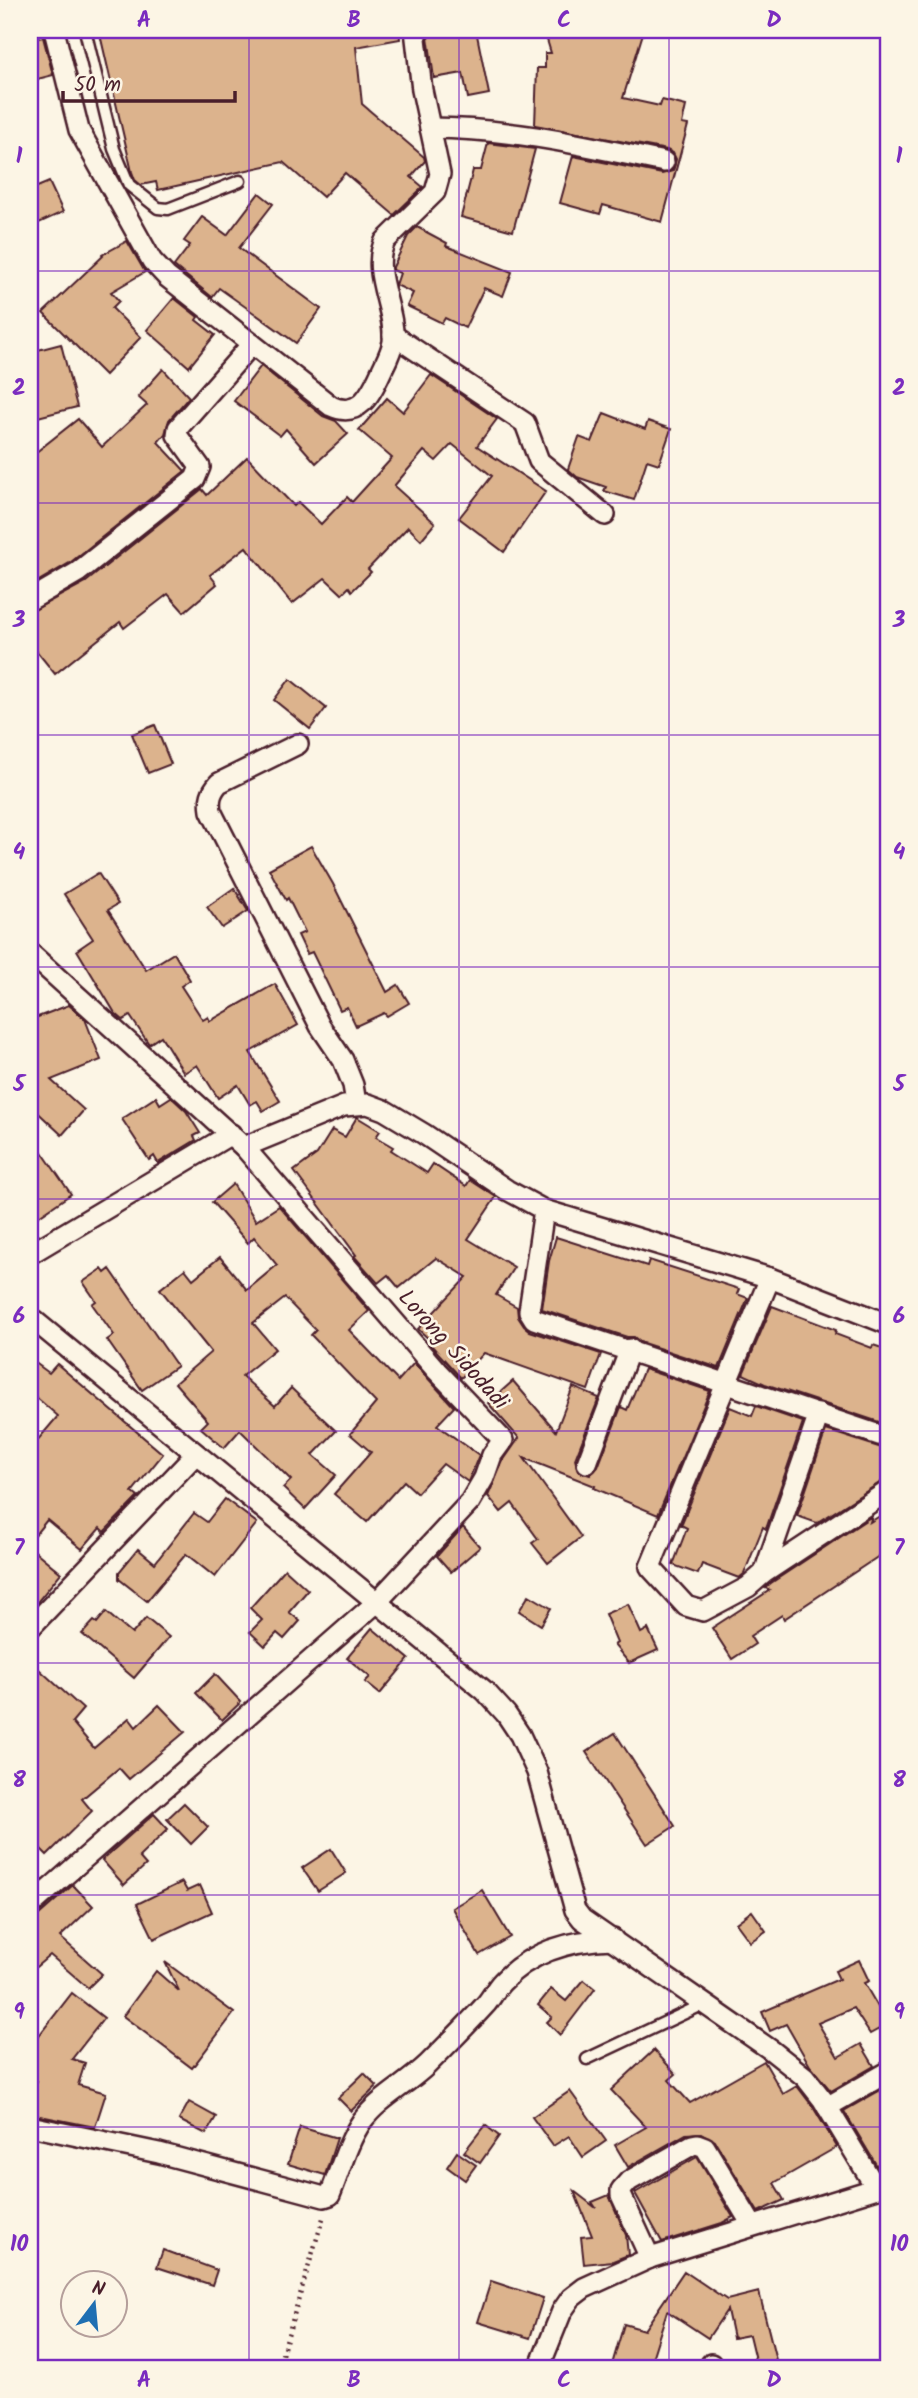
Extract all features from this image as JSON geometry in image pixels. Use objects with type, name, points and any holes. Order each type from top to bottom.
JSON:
[{"type":"street","points":[[54,30],[79,131],[152,261],[167,277],[331,406],[347,411],[361,406],[368,398],[391,350],[393,335],[381,265],[382,247],[435,192],[440,174],[422,90],[415,30]]},
{"type":"street","points":[[430,128],[467,128],[556,139],[664,162]]},
{"type":"street","points":[[393,335],[525,423],[538,461],[605,515]]},
{"type":"street","points":[[30,600],[78,572],[195,479],[200,467],[177,435],[178,428],[251,344]]},
{"type":"street","points":[[298,744],[219,783],[209,800],[211,811],[320,1026],[343,1060],[354,1085],[356,1103]]},
{"type":"street","points":[[30,953],[238,1141]]},
{"type":"street","points":[[30,1254],[238,1141],[356,1103],[384,1110],[507,1190],[544,1210],[770,1278],[888,1324]]},
{"type":"street","name":"Lorong Sidodadi","points":[[238,1141],[437,1371],[503,1440],[492,1455],[484,1478],[470,1502],[376,1602]]},
{"type":"street","points":[[544,1210],[530,1315],[888,1438]]},
{"type":"street","points":[[770,1278],[650,1567],[686,1606],[703,1611],[748,1587],[764,1573],[888,1491]]},
{"type":"street","points":[[30,1317],[485,1691],[506,1714],[520,1735],[537,1772],[575,1910],[582,1919],[794,2067],[805,2077],[882,2186],[650,2258],[584,2288],[571,2298],[562,2311],[539,2368]]},
{"type":"street","points":[[587,1463],[630,1349]]},
{"type":"street","points":[[764,1573],[819,1414]]},
{"type":"street","points":[[30,1628],[196,1454]]},
{"type":"street","points":[[30,1906],[376,1602]]},
{"type":"street","points":[[30,2126],[159,2153],[324,2197],[330,2194],[354,2134],[364,2119],[424,2067],[488,2001],[502,1982],[531,1960],[558,1946],[613,1939]]},
{"type":"street","points":[[827,2107],[888,2072]]},
{"type":"street","points":[[650,2258],[621,2190],[629,2181],[692,2145],[705,2147],[752,2225]]},
{"type":"lane","points":[[85,30],[114,149],[129,185],[158,208],[168,209],[240,181]]},
{"type":"lane","points":[[587,2059],[704,2004]]},
{"type":"path","points":[[278,2368],[330,2194]]},
{"type":"building","points":[[99,30],[399,30],[400,39],[356,47],[362,104],[424,157],[425,161],[411,177],[423,187],[394,215],[345,173],[323,197],[283,162],[158,190],[156,182],[141,185],[132,172]]},
{"type":"building","points":[[427,30],[476,30],[489,94],[468,98],[463,73],[434,78]]},
{"type":"building","points":[[544,30],[644,30],[623,98],[660,106],[662,100],[686,106],[682,124],[688,125],[662,222],[603,205],[600,214],[560,203],[573,156],[662,174],[673,171],[676,159],[673,153],[667,150],[535,125],[537,68],[545,68],[545,53],[551,53]]},
{"type":"building","points":[[43,37],[53,75],[30,81],[30,40]]},
{"type":"building","points":[[488,143],[535,149],[513,231],[461,217],[473,170],[481,170]]},
{"type":"building","points":[[49,182],[63,212],[30,227],[30,190]]},
{"type":"building","points":[[259,193],[273,204],[239,248],[321,309],[296,343],[219,288],[212,297],[174,266],[190,245],[184,241],[202,217],[227,235]]},
{"type":"building","points":[[417,227],[447,243],[446,246],[512,272],[503,296],[484,288],[465,328],[445,318],[442,323],[407,306],[413,293],[396,285],[400,273],[393,270],[393,267],[408,236]]},
{"type":"building","points":[[127,241],[145,272],[111,292],[119,301],[112,308],[141,337],[105,375],[43,313],[102,255]]},
{"type":"building","points":[[174,298],[215,335],[189,367],[147,330]]},
{"type":"building","points":[[61,344],[77,407],[30,419],[30,352]]},
{"type":"building","points":[[261,366],[323,416],[336,421],[348,434],[316,463],[286,429],[280,436],[234,401]]},
{"type":"building","points":[[163,369],[189,397],[169,420],[165,434],[158,442],[185,471],[71,562],[30,586],[30,457],[78,419],[102,447],[147,405],[138,397]]},
{"type":"building","points":[[431,375],[497,419],[477,446],[546,491],[504,552],[459,518],[492,476],[452,444],[436,461],[424,451],[394,486],[435,523],[421,540],[408,527],[368,569],[371,572],[352,591],[349,587],[342,594],[325,578],[292,604],[246,547],[210,575],[217,584],[184,612],[168,594],[124,628],[120,622],[55,674],[30,643],[30,612],[86,582],[202,489],[207,495],[247,457],[294,506],[298,502],[321,524],[347,497],[352,502],[392,458],[359,430],[387,398],[403,412]]},
{"type":"building","points":[[604,413],[645,429],[648,421],[671,429],[659,464],[647,460],[634,500],[604,491],[606,487],[577,477],[568,469],[579,437],[592,442]]},
{"type":"building","points":[[290,679],[326,708],[310,729],[274,700]]},
{"type":"building","points":[[155,725],[171,764],[148,773],[132,734]]},
{"type":"building","points":[[311,846],[387,992],[398,985],[409,1003],[387,1016],[384,1013],[356,1026],[347,1007],[340,1010],[312,952],[307,954],[298,935],[305,932],[288,898],[286,900],[269,869]]},
{"type":"building","points":[[98,873],[118,904],[108,910],[146,970],[174,953],[190,980],[181,986],[203,1020],[208,1017],[210,1021],[275,984],[298,1025],[250,1052],[280,1101],[263,1111],[257,1101],[250,1105],[238,1085],[218,1098],[197,1065],[184,1073],[161,1036],[149,1044],[130,1016],[123,1020],[115,1013],[77,950],[93,939],[64,894]]},
{"type":"building","points":[[234,888],[248,911],[222,928],[207,907]]},
{"type":"building","points":[[69,1005],[85,1019],[101,1060],[51,1080],[84,1110],[62,1135],[30,1105],[30,1020]]},
{"type":"building","points":[[156,1097],[160,1104],[171,1097],[186,1111],[200,1133],[194,1136],[196,1140],[158,1163],[154,1156],[149,1160],[122,1119]]},
{"type":"building","points":[[357,1117],[380,1131],[376,1137],[393,1147],[391,1150],[427,1173],[433,1164],[466,1186],[470,1180],[496,1197],[468,1239],[514,1267],[496,1295],[517,1307],[518,1317],[524,1326],[530,1331],[601,1354],[588,1390],[484,1353],[461,1378],[418,1329],[467,1277],[436,1258],[399,1288],[388,1275],[378,1283],[354,1256],[356,1255],[294,1171],[317,1154],[332,1130],[345,1137]]},
{"type":"building","points":[[42,1152],[71,1194],[30,1222],[30,1161]]},
{"type":"building","points":[[233,1184],[256,1221],[279,1206],[369,1311],[349,1330],[398,1381],[414,1363],[454,1407],[437,1425],[479,1455],[468,1482],[443,1464],[417,1493],[404,1481],[367,1522],[334,1494],[371,1452],[350,1434],[376,1403],[311,1335],[316,1330],[285,1298],[253,1323],[275,1349],[242,1376],[275,1406],[291,1388],[336,1431],[313,1455],[336,1475],[305,1509],[283,1488],[291,1480],[240,1430],[224,1448],[201,1428],[208,1421],[175,1383],[211,1352],[160,1289],[185,1269],[193,1279],[220,1257],[247,1290],[277,1265],[254,1237],[248,1243],[212,1202]]},
{"type":"building","points":[[556,1237],[647,1266],[649,1260],[739,1289],[737,1294],[748,1298],[719,1368],[640,1342],[634,1337],[542,1309],[549,1261]]},
{"type":"building","points":[[102,1269],[105,1273],[110,1269],[177,1366],[142,1390],[107,1340],[114,1335],[92,1304],[96,1301],[83,1282]]},
{"type":"building","points":[[772,1306],[836,1330],[835,1334],[872,1348],[873,1345],[888,1350],[888,1425],[765,1384],[743,1374]]},
{"type":"building","points":[[30,1359],[49,1373],[57,1364],[163,1454],[132,1492],[138,1497],[104,1532],[100,1528],[82,1549],[47,1520],[30,1541],[30,1449],[58,1416],[30,1392]]},
{"type":"building","points":[[644,1369],[710,1391],[658,1515],[524,1458],[581,1537],[548,1563],[532,1543],[538,1539],[512,1503],[501,1512],[488,1496],[503,1461],[519,1438],[488,1403],[513,1381],[556,1431],[573,1387],[599,1398],[575,1459],[578,1471],[590,1475],[598,1467],[621,1407],[627,1410]]},
{"type":"building","points":[[756,1406],[803,1422],[766,1529],[763,1527],[744,1574],[739,1578],[702,1564],[698,1574],[673,1565],[687,1528],[681,1525],[730,1407],[752,1416]]},
{"type":"building","points":[[826,1430],[888,1450],[888,1468],[884,1480],[817,1523],[797,1516]]},
{"type":"building","points":[[225,1499],[257,1523],[215,1577],[186,1554],[147,1601],[119,1579],[119,1572],[138,1549],[155,1563],[194,1513],[207,1522]]},
{"type":"building","points":[[888,1511],[888,1550],[784,1619],[782,1615],[750,1636],[755,1644],[732,1659],[712,1628],[770,1590],[765,1588],[771,1583],[872,1516],[870,1522]]},
{"type":"building","points":[[463,1527],[480,1547],[451,1572],[437,1556]]},
{"type":"building","points":[[30,1547],[61,1573],[30,1611]]},
{"type":"building","points":[[285,1569],[308,1590],[289,1612],[300,1621],[284,1639],[277,1633],[265,1646],[250,1632],[262,1620],[250,1608]]},
{"type":"building","points":[[529,1595],[551,1608],[541,1625],[519,1611]]},
{"type":"building","points":[[628,1604],[641,1633],[648,1629],[658,1650],[629,1663],[614,1645],[617,1643],[605,1614]]},
{"type":"building","points":[[106,1612],[132,1634],[146,1618],[169,1637],[134,1678],[82,1634]]},
{"type":"building","points":[[372,1628],[409,1659],[380,1694],[365,1682],[370,1677],[347,1658]]},
{"type":"building","points":[[30,1661],[83,1709],[72,1722],[94,1748],[129,1718],[136,1727],[159,1705],[185,1732],[129,1779],[119,1768],[82,1799],[92,1811],[47,1855],[30,1838]]},
{"type":"building","points":[[215,1674],[241,1702],[222,1720],[196,1693]]},
{"type":"building","points":[[615,1733],[675,1826],[647,1844],[586,1752]]},
{"type":"building","points":[[184,1803],[208,1827],[191,1844],[167,1819]]},
{"type":"building","points":[[154,1814],[168,1829],[139,1857],[146,1865],[124,1885],[102,1860]]},
{"type":"building","points":[[331,1849],[346,1873],[318,1891],[302,1868]]},
{"type":"building","points":[[182,1882],[187,1891],[200,1885],[212,1912],[154,1939],[137,1904]]},
{"type":"building","points":[[73,1885],[93,1906],[60,1937],[102,1974],[88,1988],[50,1955],[30,1972],[30,1923]]},
{"type":"building","points":[[482,1890],[510,1937],[479,1955],[452,1908]]},
{"type":"building","points":[[752,1911],[766,1931],[750,1942],[736,1923]]},
{"type":"building","points":[[859,1960],[869,1981],[864,1983],[888,2024],[870,2034],[853,2008],[818,2023],[838,2057],[861,2044],[874,2066],[831,2091],[810,2066],[786,2024],[770,2031],[762,2012],[839,1979],[835,1971]]},
{"type":"building","points":[[165,1962],[234,2013],[192,2068],[123,2016],[156,1971],[179,1991]]},
{"type":"building","points":[[584,1980],[595,1989],[560,2035],[547,2022],[552,2017],[538,2005],[551,1989],[566,2001]]},
{"type":"building","points":[[72,1993],[104,2018],[72,2059],[85,2063],[78,2085],[106,2093],[95,2127],[30,2114],[37,2081],[30,2079],[30,2047]]},
{"type":"building","points":[[654,2050],[676,2074],[669,2080],[690,2103],[764,2061],[783,2094],[797,2086],[837,2147],[774,2183],[784,2200],[758,2212],[715,2141],[701,2133],[686,2134],[628,2167],[615,2145],[646,2127],[611,2090]]},
{"type":"building","points":[[364,2073],[377,2086],[351,2111],[338,2098]]},
{"type":"building","points":[[886,2087],[888,2160],[877,2166],[844,2111]]},
{"type":"building","points":[[570,2091],[606,2141],[583,2157],[569,2136],[553,2146],[532,2117]]},
{"type":"building","points":[[189,2102],[216,2117],[206,2134],[179,2120]]},
{"type":"building","points":[[485,2125],[499,2136],[480,2163],[464,2152]]},
{"type":"building","points":[[300,2127],[337,2138],[325,2175],[288,2164]]},
{"type":"building","points":[[457,2152],[476,2165],[465,2180],[447,2167]]},
{"type":"building","points":[[697,2157],[733,2217],[662,2242],[635,2193]]},
{"type":"building","points":[[574,2191],[596,2208],[592,2202],[609,2195],[626,2235],[628,2255],[613,2261],[584,2264],[581,2237],[592,2236]]},
{"type":"building","points":[[163,2250],[217,2270],[212,2285],[157,2267]]},
{"type":"building","points":[[684,2271],[727,2300],[759,2292],[778,2368],[757,2368],[749,2335],[733,2338],[727,2310],[708,2338],[667,2311],[649,2368],[611,2368],[624,2324],[644,2330]]},
{"type":"building","points":[[491,2281],[543,2298],[530,2338],[478,2322]]}]
